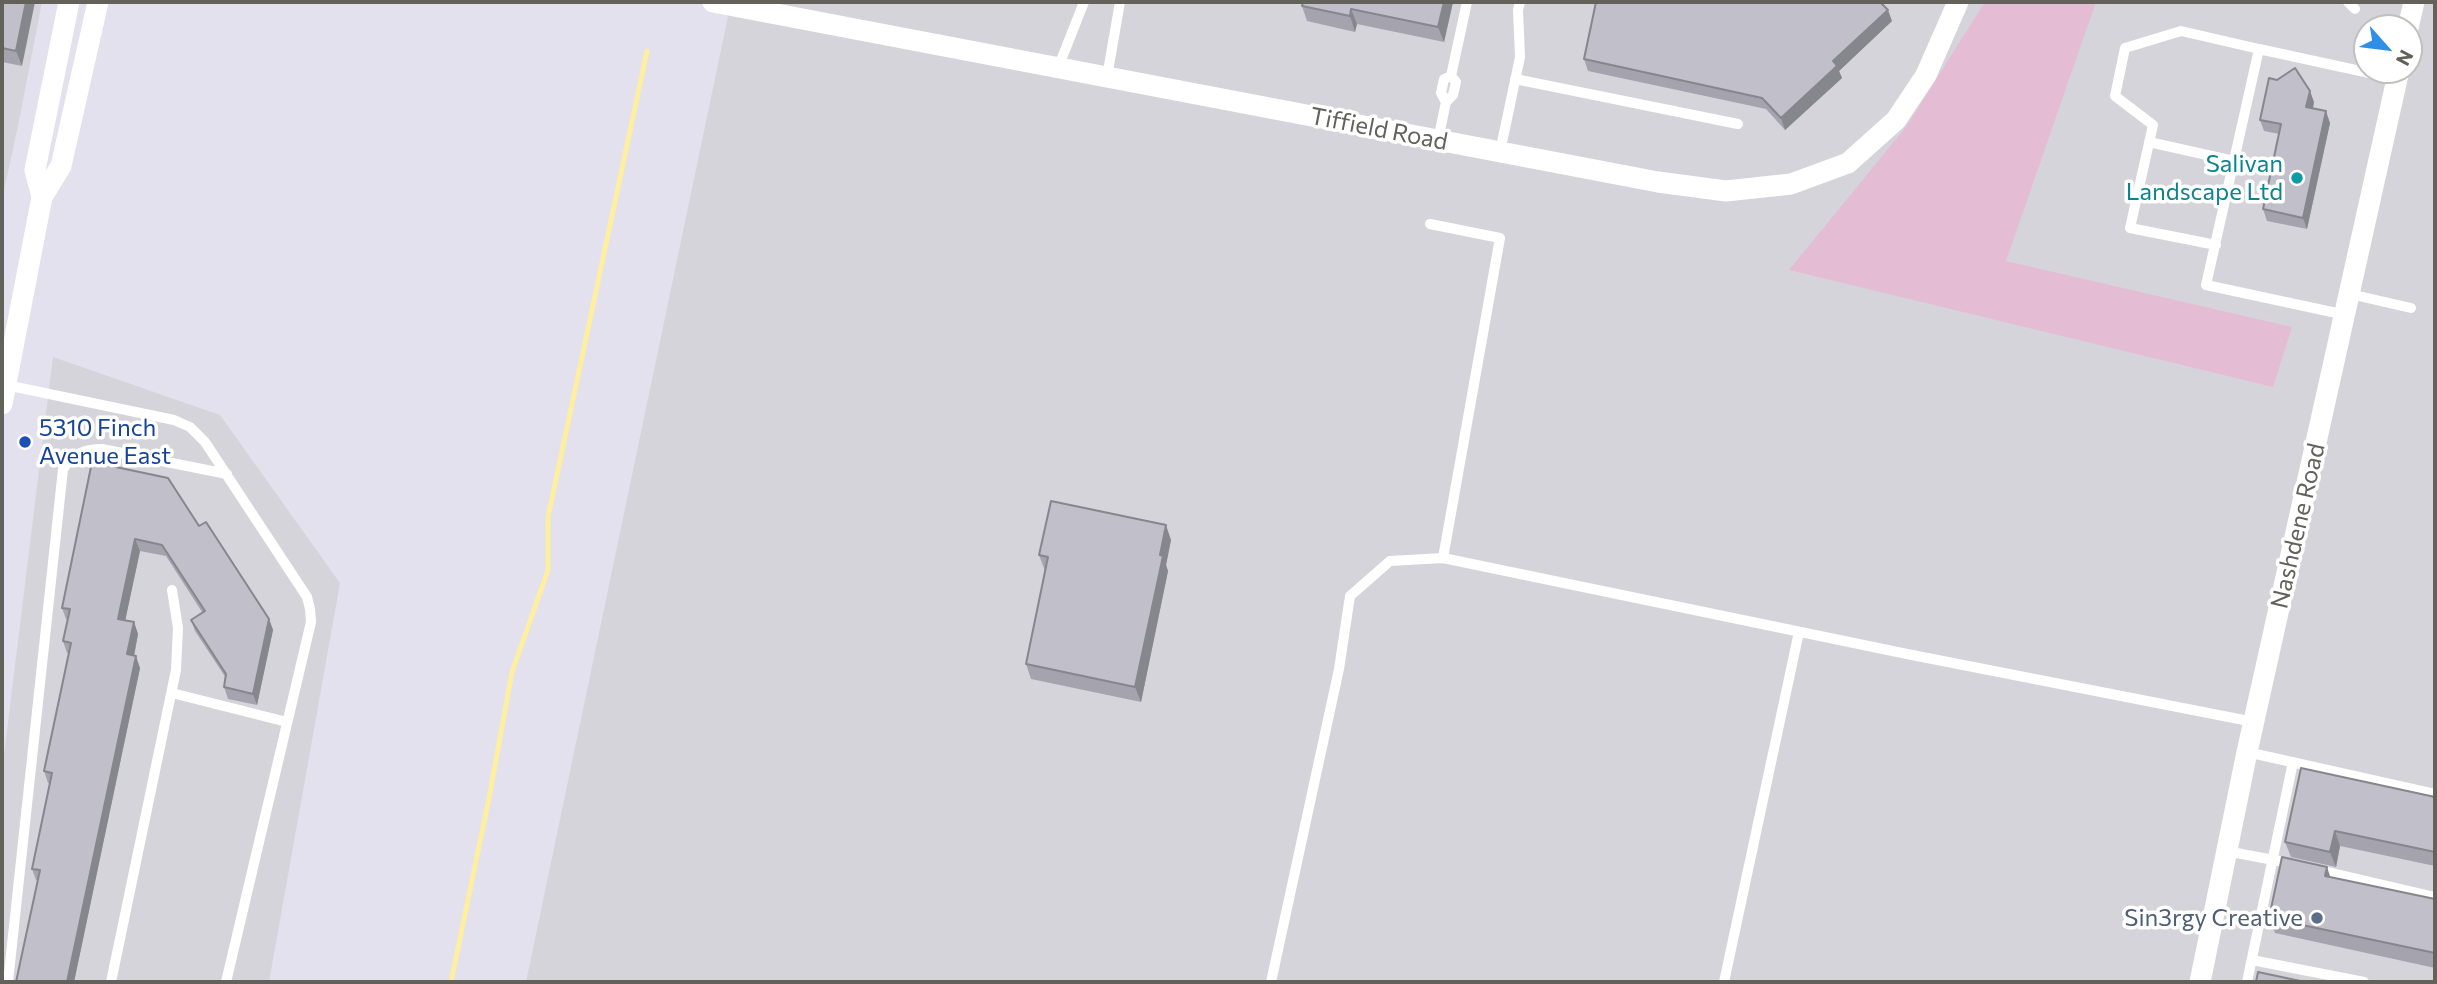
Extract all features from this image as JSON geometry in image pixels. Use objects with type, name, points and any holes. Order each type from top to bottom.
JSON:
[{"type":"street","points":[[42,197],[35,170],[69,2]]},
{"type":"street","points":[[4,395],[42,197],[61,166],[98,2]]},
{"type":"street","name":"Tiffield Road","points":[[713,2],[747,5],[1058,68],[1658,182],[1727,191],[1791,184],[1848,163],[1896,120],[1926,75],[1958,2]]},
{"type":"street","name":"Nashdene Road","points":[[2200,982],[2247,752],[2396,84]]},
{"type":"lane","points":[[1058,68],[1084,2]]},
{"type":"lane","points":[[1107,77],[1120,2]]},
{"type":"lane","points":[[1438,140],[1446,102],[1441,93],[1444,79],[1451,76],[1467,2]]},
{"type":"lane","points":[[1500,152],[1520,57],[1520,2]]},
{"type":"lane","points":[[2216,245],[2130,228],[2153,125],[2115,96],[2125,48],[2181,31],[2353,67]]},
{"type":"lane","points":[[2259,49],[2206,285],[2348,304],[2411,308]]},
{"type":"lane","points":[[1515,79],[1738,124]]},
{"type":"lane","points":[[2149,142],[2234,161]]},
{"type":"lane","points":[[1430,224],[1500,238],[1443,558]]},
{"type":"lane","points":[[4,395],[174,420],[190,427],[205,442],[228,474],[307,597],[311,622],[226,982]]},
{"type":"lane","points":[[8,982],[63,469],[72,456],[86,449],[102,449],[228,474]]},
{"type":"lane","points":[[1272,982],[1339,668],[1350,596],[1390,561],[1443,558],[2254,722]]},
{"type":"lane","points":[[111,982],[176,670],[178,628],[172,590]]},
{"type":"lane","points":[[1724,982],[1799,632]]},
{"type":"lane","points":[[172,693],[287,722]]},
{"type":"lane","points":[[2247,752],[2435,794]]},
{"type":"lane","points":[[2247,982],[2293,762]]},
{"type":"lane","points":[[2226,851],[2287,863]]},
{"type":"lane","points":[[2300,866],[2435,897]]},
{"type":"lane","points":[[2252,960],[2364,982]]},
{"type":"shaded area","points":[[2,2],[42,2],[2,199]]},
{"type":"shaded area","points":[[731,2],[2435,2],[2435,982],[526,982]]},
{"type":"shaded area","points":[[1985,2],[2096,2],[2006,261],[2292,327],[2273,387],[1789,270],[1906,127]]},
{"type":"shaded area","points":[[53,357],[220,415],[340,583],[269,982],[2,982],[2,771]]},
{"type":"building","points":[[2,2],[26,2],[16,51],[2,48]]},
{"type":"building","points":[[1303,2],[1444,2],[1438,27],[1351,9],[1350,16],[1302,6]]},
{"type":"building","points":[[1596,2],[1880,2],[1888,10],[1833,61],[1837,66],[1781,118],[1762,98],[1584,59]]},
{"type":"building","name":"Salivan Landscape Ltd","points":[[2295,68],[2310,91],[2306,107],[2326,111],[2303,218],[2263,209],[2281,124],[2260,120],[2269,78],[2277,80]]},
{"type":"building","points":[[92,462],[168,478],[199,526],[206,522],[269,619],[253,694],[224,687],[226,674],[191,620],[205,611],[162,545],[135,539],[118,619],[134,622],[127,654],[136,656],[67,982],[16,982],[40,870],[32,869],[52,773],[44,771],[71,643],[63,641],[70,609],[62,608]]},
{"type":"building","points":[[1051,501],[1166,525],[1160,555],[1163,556],[1135,687],[1026,664],[1048,557],[1039,555]]},
{"type":"building","points":[[2301,768],[2435,797],[2435,852],[2335,831],[2330,852],[2285,842]]},
{"type":"building","points":[[2282,857],[2327,867],[2325,876],[2435,899],[2435,953],[2269,918]]},
{"type":"building","points":[[2258,972],[2305,982],[2256,982]]},
{"type":"waterway","points":[[451,982],[512,672],[548,570],[548,517],[647,51]]},
{"type":"place","name":"Salivan Landscape Ltd","points":[[2297,178]]},
{"type":"place","name":"5310 Finch Avenue East","points":[[25,442]]},
{"type":"place","name":"Sin3rgy Creative","points":[[2317,918]]}]
